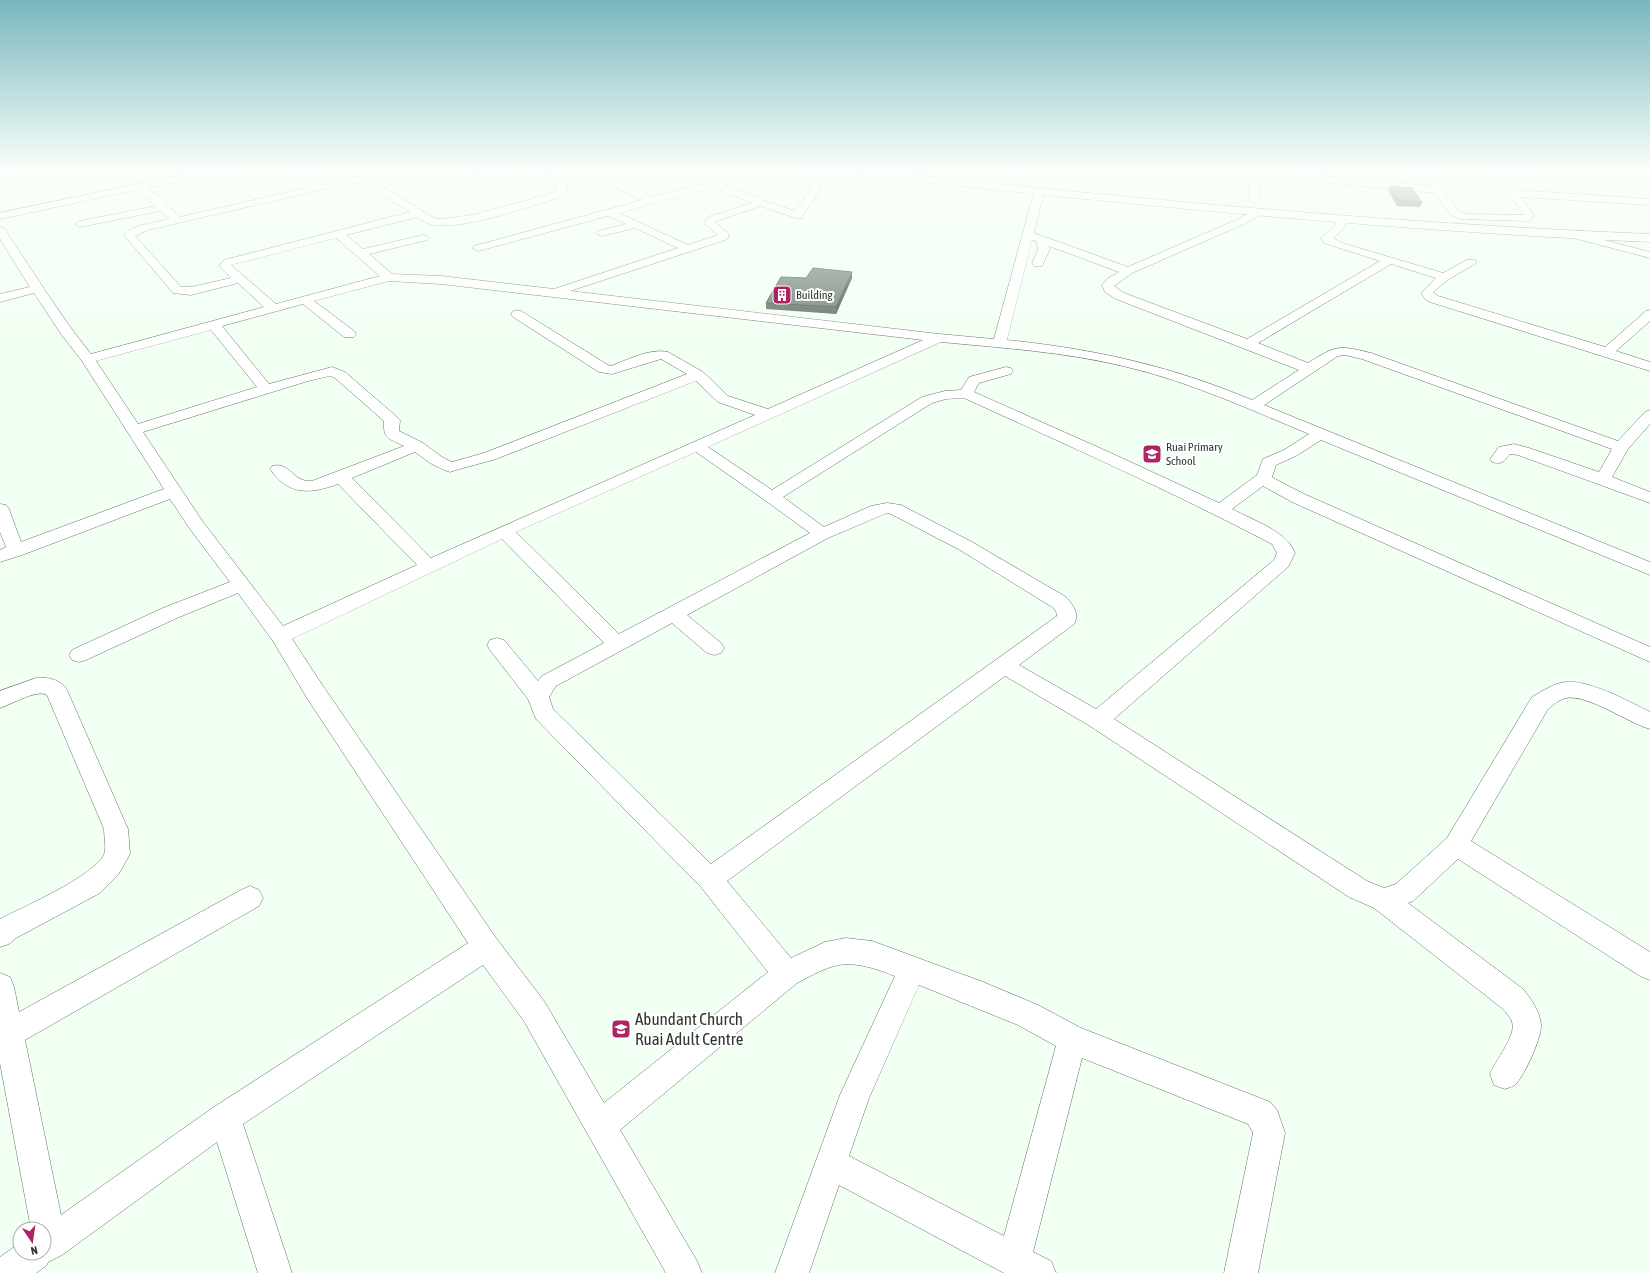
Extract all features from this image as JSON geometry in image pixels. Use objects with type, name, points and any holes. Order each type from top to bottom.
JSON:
[{"type":"highway","points":[[1505,227],[1570,234],[1650,238]]},
{"type":"highway","points":[[1584,227],[1650,230]]},
{"type":"highway","points":[[1600,229],[1613,236]]},
{"type":"street","points":[[147,227],[129,235],[177,290],[191,292],[240,278]]},
{"type":"street","points":[[273,308],[225,266],[228,262],[358,227]]},
{"type":"street","points":[[478,248],[553,227]]},
{"type":"street","points":[[602,233],[622,227]]},
{"type":"street","points":[[641,227],[688,249]]},
{"type":"street","points":[[553,293],[724,236],[715,227]]},
{"type":"street","points":[[1000,343],[1029,227]]},
{"type":"street","points":[[1228,227],[1128,271],[1112,281],[1108,285],[1109,289],[1120,296],[1310,369]]},
{"type":"street","points":[[1340,227],[1328,236],[1328,241],[1445,277]]},
{"type":"street","points":[[0,230],[66,331],[88,359],[196,525],[280,636],[315,692],[486,947],[534,1011],[685,1273]]},
{"type":"street","points":[[336,233],[389,276]]},
{"type":"street","points":[[1027,234],[1128,271]]},
{"type":"street","points":[[1570,234],[1650,255]]},
{"type":"street","points":[[361,253],[423,238]]},
{"type":"street","points":[[1038,264],[1044,249],[1041,239]]},
{"type":"street","points":[[1248,344],[1390,260]]},
{"type":"street","points":[[1471,262],[1445,277],[1429,290],[1427,293],[1429,296],[1434,299],[1607,352],[1650,367]]},
{"type":"street","points":[[88,359],[389,276],[420,278],[939,338],[1000,343],[1085,355],[1152,369],[1196,383],[1254,405],[1320,434],[1650,569]]},
{"type":"street","points":[[0,298],[37,288]]},
{"type":"street","points":[[305,300],[350,334]]},
{"type":"street","points":[[517,314],[604,369],[612,370],[650,357],[663,356],[698,375],[723,399],[768,414]]},
{"type":"street","points":[[1607,352],[1650,314]]},
{"type":"street","points":[[214,325],[266,389]]},
{"type":"street","points":[[280,636],[428,565],[939,338]]},
{"type":"street","points":[[1254,405],[1334,354],[1355,352],[1621,447]]},
{"type":"street","points":[[133,430],[302,378],[332,371],[340,375],[392,420],[391,433],[417,446],[436,460],[450,467],[471,462],[698,375]]},
{"type":"street","points":[[966,394],[974,380],[1006,371]]},
{"type":"street","points":[[772,497],[927,400],[945,395],[966,394],[1105,456],[1220,510],[1278,540],[1284,547],[1286,553],[1282,563],[1098,720]]},
{"type":"street","points":[[1603,479],[1621,447],[1650,415]]},
{"type":"street","points":[[1220,510],[1264,477],[1269,462],[1290,454],[1320,434]]},
{"type":"street","points":[[278,469],[295,484],[303,487],[311,487],[341,477],[417,446]]},
{"type":"street","points":[[698,446],[772,497],[822,534]]},
{"type":"street","points":[[1498,458],[1505,450],[1514,449],[1523,451],[1603,479],[1650,498]]},
{"type":"street","points":[[341,477],[428,565]]},
{"type":"street","points":[[1264,477],[1269,483],[1305,501],[1650,655]]},
{"type":"street","points":[[0,509],[8,554],[175,491]]},
{"type":"street","points":[[538,696],[549,681],[822,534],[877,510],[895,509],[966,546],[1060,602],[1067,612],[1067,619],[710,879]]},
{"type":"street","points":[[504,531],[617,644]]},
{"type":"street","points":[[79,655],[170,612],[241,585]]},
{"type":"street","points":[[674,614],[714,648]]},
{"type":"street","points":[[497,645],[538,696],[544,713],[710,879],[787,974]]},
{"type":"street","points":[[1004,666],[1098,720],[1358,889],[1383,900],[1513,1000],[1523,1013],[1528,1026],[1522,1044],[1505,1074]]},
{"type":"street","points":[[0,700],[31,687],[46,685],[53,687],[56,690],[116,829],[118,854],[109,868],[91,885],[0,934]]},
{"type":"street","points":[[1383,900],[1404,893],[1456,845],[1540,703],[1554,694],[1565,690],[1582,691],[1650,721]]},
{"type":"street","points":[[1456,845],[1650,967]]},
{"type":"street","points":[[9,1033],[250,898]]},
{"type":"street","points":[[52,1242],[225,1118],[486,947]]},
{"type":"street","points":[[601,1126],[787,974],[825,955],[846,950],[872,954],[973,992],[1028,1015],[1072,1039],[1260,1113],[1266,1121],[1269,1133],[1241,1273]]},
{"type":"street","points":[[792,1273],[855,1095],[912,970]]},
{"type":"street","points":[[0,987],[9,1033],[39,1221]]},
{"type":"street","points":[[830,1163],[1026,1267],[1072,1039]]},
{"type":"street","points":[[225,1118],[275,1273]]},
{"type":"street","points":[[6,1273],[24,1261]]},
{"type":"building","points":[[813,268],[852,272],[836,307],[766,303],[781,277],[806,278]]},
{"type":"place","name":"Building","points":[[782,295]]},
{"type":"place","name":"Ruai Primary School","points":[[1152,454]]},
{"type":"place","name":"Abundant Church Ruai Adult Centre","points":[[621,1029]]}]
